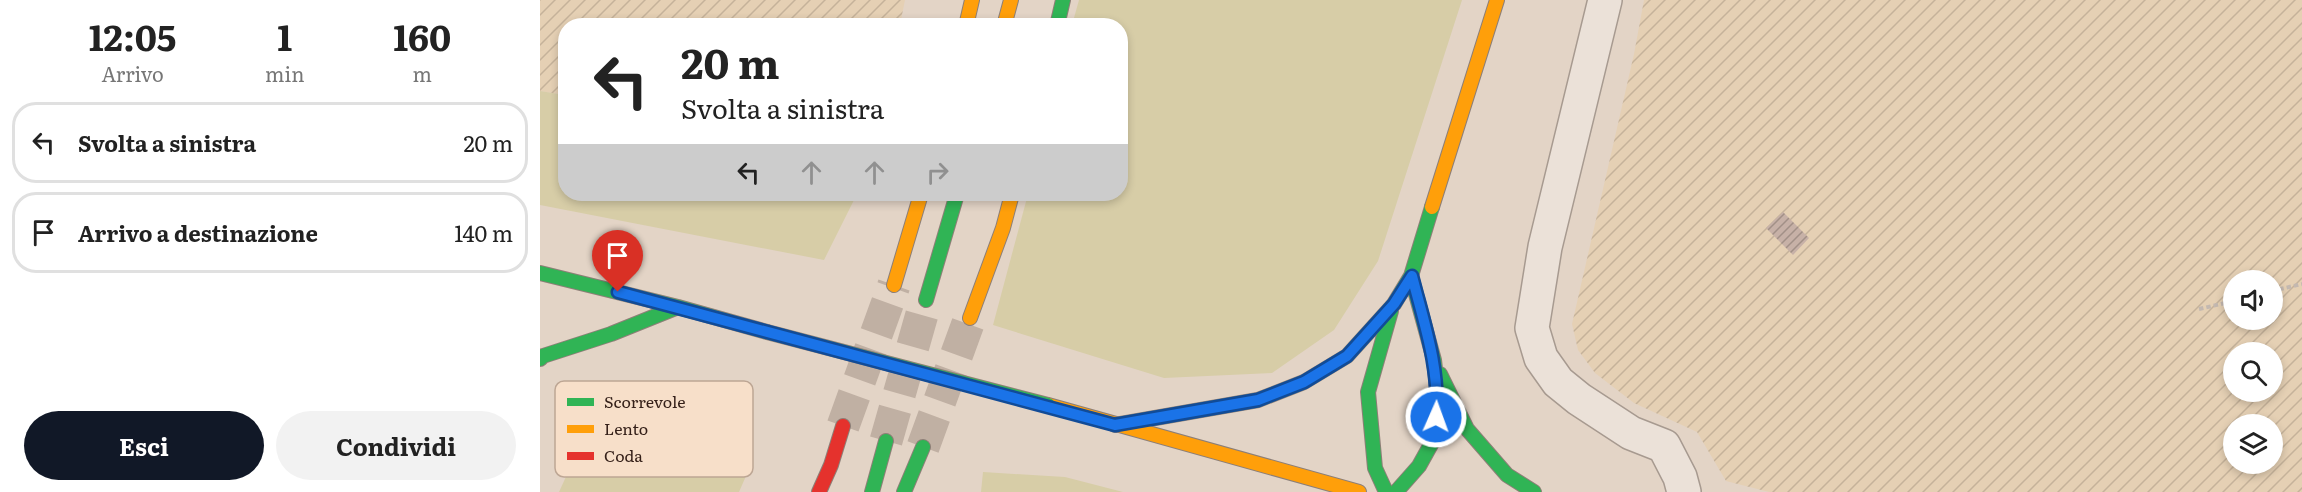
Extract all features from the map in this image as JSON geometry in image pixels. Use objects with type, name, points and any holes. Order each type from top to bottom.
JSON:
[{"type":"main road","points":[[968,18],[972,0]]},
{"type":"main road","points":[[1006,18],[1011,0]]},
{"type":"main road","points":[[1059,18],[1063,0]]},
{"type":"main road","points":[[1115,425],[1258,400],[1304,382],[1347,356],[1394,304],[1412,276],[1497,0]]},
{"type":"main road","points":[[894,285],[919,201]]},
{"type":"main road","points":[[926,300],[955,201]]},
{"type":"main road","points":[[970,318],[1003,228],[1010,201]]},
{"type":"main road","points":[[540,273],[1048,405],[1359,492]]},
{"type":"main road","points":[[1396,492],[1419,466],[1434,439],[1438,395],[1434,360],[1412,276]]},
{"type":"main road","points":[[1386,492],[1375,468],[1368,392],[1394,304]]},
{"type":"main road","points":[[540,358],[611,334],[678,307]]},
{"type":"main road","points":[[1434,360],[1467,429],[1507,475],[1534,492]]},
{"type":"main road","points":[[819,492],[831,465],[843,426]]},
{"type":"main road","points":[[872,492],[886,441]]},
{"type":"main road","points":[[904,492],[922,447]]},
{"type":"main road","points":[[813,492],[831,465]]},
{"type":"street","points":[[1605,0],[1545,248],[1532,328],[1541,357],[1558,382],[1601,415],[1631,433],[1664,446],[1680,477],[1684,492]]},
{"type":"path","points":[[2283,288],[2302,284]]},
{"type":"path","points":[[2199,309],[2223,304]]},
{"type":"shaded area","points":[[540,0],[905,0],[901,18],[558,18],[558,94],[540,91]]},
{"type":"shaded area","points":[[1079,0],[1462,0],[1378,261],[1334,330],[1272,373],[1164,378],[993,325],[1026,201],[1128,201],[1128,18],[1074,18]]},
{"type":"shaded area","points":[[1644,0],[2302,0],[2302,492],[1769,492],[1726,481],[1697,432],[1634,403],[1595,373],[1578,350],[1572,324],[1634,54]]},
{"type":"shaded area","points":[[540,91],[558,94],[558,201],[854,201],[824,260],[540,205]]},
{"type":"shaded area","points":[[983,472],[1065,477],[1123,492],[981,492]]},
{"type":"shaded area","points":[[566,477],[746,477],[739,492],[559,492]]},
{"type":"building","points":[[1783,212],[1809,238],[1793,255],[1766,228]]},
{"type":"tunnel","points":[[843,426],[894,285]]},
{"type":"tunnel","points":[[886,441],[926,300]]},
{"type":"tunnel","points":[[923,447],[970,318]]},
{"type":"traffic: fast","points":[[1059,18],[1063,0]]},
{"type":"traffic: fast","points":[[926,300],[955,201]]},
{"type":"traffic: fast","points":[[1115,425],[1258,400],[1304,382],[1347,356],[1394,304],[1411,276],[1432,207]]},
{"type":"traffic: fast","points":[[540,273],[678,307],[767,332]]},
{"type":"traffic: fast","points":[[1396,492],[1419,466],[1434,439],[1438,395],[1434,360],[1411,276]]},
{"type":"traffic: fast","points":[[540,359],[678,307]]},
{"type":"traffic: fast","points":[[1386,492],[1375,468],[1368,392],[1391,311]]},
{"type":"traffic: fast","points":[[767,332],[1048,405]]},
{"type":"traffic: fast","points":[[1440,374],[1467,429],[1507,475],[1534,492]]},
{"type":"traffic: fast","points":[[872,492],[886,441]]},
{"type":"traffic: fast","points":[[904,492],[923,447]]},
{"type":"traffic: slow","points":[[968,18],[972,0]]},
{"type":"traffic: slow","points":[[1006,18],[1011,0]]},
{"type":"traffic: slow","points":[[1432,207],[1497,0]]},
{"type":"traffic: slow","points":[[894,285],[919,201]]},
{"type":"traffic: slow","points":[[970,318],[1003,228],[1010,201]]},
{"type":"traffic: slow","points":[[1048,405],[1359,492]]},
{"type":"traffic: jam","points":[[819,492],[831,465],[843,426]]},
{"type":"route","points":[[618,292],[1048,405],[1115,425],[1258,400],[1304,382],[1347,356],[1394,304],[1412,276],[1434,360],[1438,395],[1436,417]]}]
